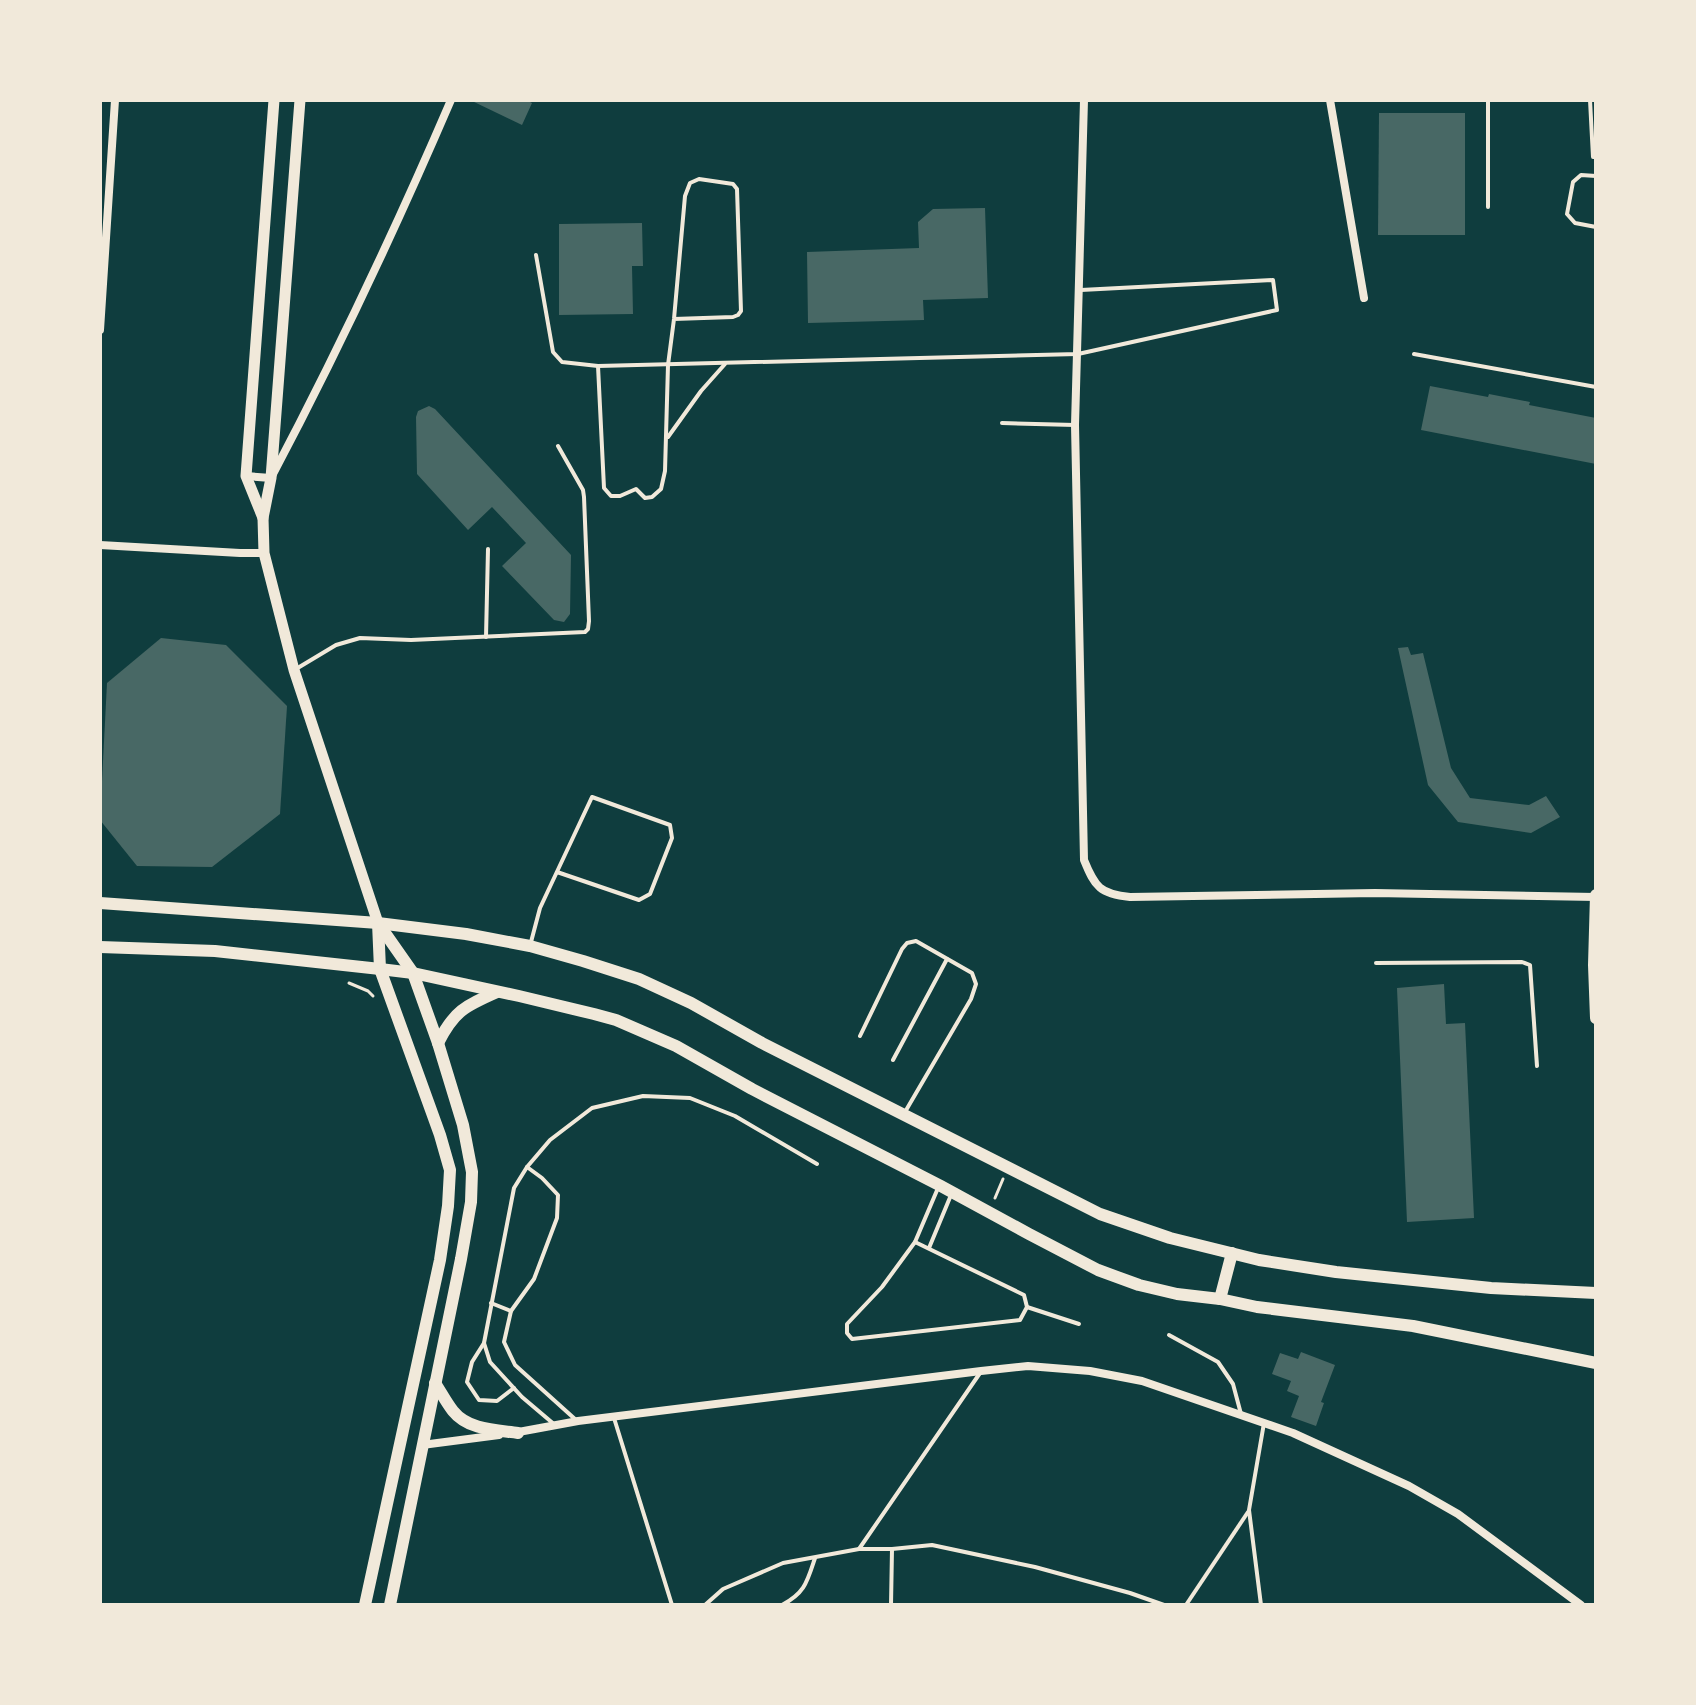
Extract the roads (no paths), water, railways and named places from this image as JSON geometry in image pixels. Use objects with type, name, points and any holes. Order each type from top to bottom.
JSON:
[{"type":"main road","points":[[1596,896],[1596,1018]]},
{"type":"main road","points":[[100,903],[378,923],[530,946],[639,979],[1100,1214],[1170,1238],[1259,1260],[1336,1272],[1491,1288],[1596,1293]]},
{"type":"main road","points":[[365,1605],[440,1260],[450,1170],[380,969],[378,923]]},
{"type":"main road","points":[[378,923],[413,973],[463,1125],[472,1172],[468,1217],[390,1605]]},
{"type":"main road","points":[[100,947],[215,951],[413,973],[594,1014],[647,1032],[676,1046],[1098,1270],[1139,1285],[1257,1307],[1413,1326],[1596,1363]]},
{"type":"main road","points":[[438,1043],[458,1013],[471,1003],[498,992]]},
{"type":"main road","points":[[1220,1299],[1232,1253]]},
{"type":"main road","points":[[435,1383],[454,1413],[465,1422],[518,1433]]},
{"type":"street","points":[[100,330],[115,100]]},
{"type":"street","points":[[263,518],[246,476],[274,100]]},
{"type":"street","points":[[300,100],[271,478],[263,518],[264,553],[294,670],[378,923]]},
{"type":"street","points":[[271,478],[318,388],[415,184],[451,100]]},
{"type":"street","points":[[1084,100],[1075,425],[1084,860],[1097,886],[1112,895],[1130,897],[1375,893],[1596,896]]},
{"type":"street","points":[[1330,100],[1364,298]]},
{"type":"street","points":[[246,476],[271,478]]},
{"type":"street","points":[[100,545],[264,553]]},
{"type":"street","points":[[422,1445],[518,1433],[578,1421],[981,1371],[1028,1366],[1090,1371],[1142,1381],[1293,1433],[1409,1486],[1458,1514],[1581,1605]]},
{"type":"lane","points":[[1488,100],[1488,207]]},
{"type":"lane","points":[[1590,100],[1593,157],[1596,157]]},
{"type":"lane","points":[[1596,176],[1581,175],[1573,182],[1567,214],[1575,223],[1596,227]]},
{"type":"lane","points":[[598,366],[604,488],[611,496],[620,496],[636,489],[645,498],[652,497],[661,489],[665,471],[668,365],[685,196],[694,180],[733,184],[737,189],[741,311],[733,317],[674,319]]},
{"type":"lane","points":[[536,255],[553,352],[562,362],[598,366],[1078,354],[1277,310],[1273,280],[1079,291]]},
{"type":"lane","points":[[1414,354],[1596,387]]},
{"type":"lane","points":[[666,440],[701,391],[725,364]]},
{"type":"lane","points":[[1002,423],[1075,425]]},
{"type":"lane","points":[[294,670],[336,645],[360,638],[411,640],[580,633],[588,629],[583,490],[558,446]]},
{"type":"lane","points":[[486,637],[488,549]]},
{"type":"lane","points":[[530,946],[540,908],[592,797],[670,825],[672,838],[650,894],[639,900],[557,872]]},
{"type":"lane","points":[[860,1036],[907,943],[916,941],[972,973],[976,984],[971,999],[904,1114]]},
{"type":"lane","points":[[893,1060],[947,959]]},
{"type":"lane","points":[[1376,963],[1522,962],[1530,965],[1537,1066]]},
{"type":"lane","points":[[514,1388],[497,1401],[479,1400],[467,1382],[472,1362],[484,1343],[514,1188],[550,1140],[592,1108],[643,1096],[690,1098],[735,1116],[817,1164]]},
{"type":"lane","points":[[527,1167],[558,1195],[559,1205],[534,1279],[511,1311],[504,1342],[515,1365],[578,1421]]},
{"type":"lane","points":[[915,1242],[1024,1295],[1027,1307],[1020,1320],[852,1339],[847,1333],[847,1324],[882,1287],[915,1242],[939,1185]]},
{"type":"lane","points":[[929,1248],[952,1193]]},
{"type":"lane","points":[[491,1303],[511,1311]]},
{"type":"lane","points":[[1027,1307],[1079,1324]]},
{"type":"lane","points":[[1169,1335],[1218,1362],[1233,1384],[1242,1416]]},
{"type":"lane","points":[[484,1343],[490,1362],[557,1426]]},
{"type":"lane","points":[[859,1549],[981,1371]]},
{"type":"lane","points":[[614,1418],[672,1605]]},
{"type":"lane","points":[[1261,1605],[1249,1510],[1264,1423]]},
{"type":"lane","points":[[1186,1605],[1249,1510]]},
{"type":"lane","points":[[705,1605],[723,1589],[783,1563],[859,1549],[932,1545],[1035,1567],[1164,1605]]},
{"type":"lane","points":[[891,1605],[892,1549]]},
{"type":"lane","points":[[782,1605],[795,1598],[805,1587],[815,1558]]}]
